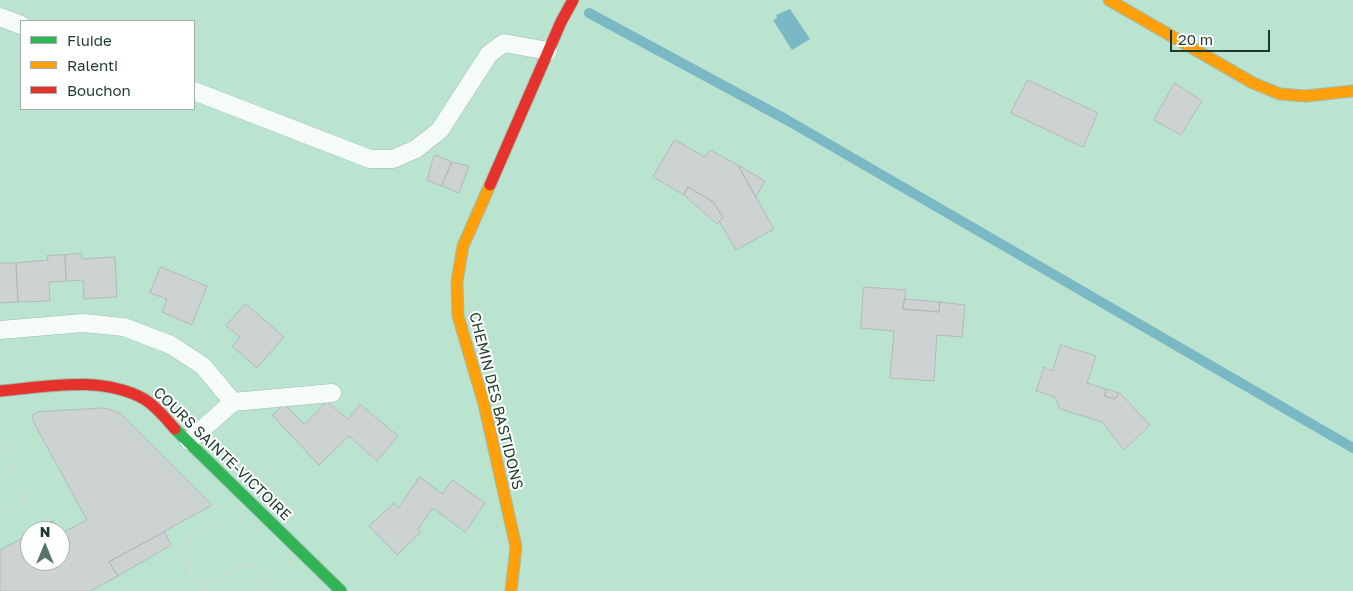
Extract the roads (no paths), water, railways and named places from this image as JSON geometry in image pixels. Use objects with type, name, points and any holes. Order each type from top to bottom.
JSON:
[{"type":"street","name":"CHEMIN DES BASTIDONS","points":[[511,591],[516,547],[484,404],[458,316],[457,281],[463,246],[548,51],[573,0]]},
{"type":"street","points":[[1109,0],[1253,83],[1280,94],[1306,96],[1353,91]]},
{"type":"street","name":"COURS SAINTE-VICTOIRE","points":[[0,391],[92,384],[128,390],[146,400],[189,440],[341,591]]},
{"type":"lane","points":[[0,17],[20,25]]},
{"type":"lane","points":[[195,91],[370,159],[394,159],[416,149],[440,130],[489,54],[504,43],[548,51]]},
{"type":"lane","points":[[0,330],[83,323],[124,327],[171,345],[203,366],[233,402]]},
{"type":"lane","points":[[189,440],[233,402],[332,393]]},
{"type":"water","points":[[790,9],[810,39],[792,50],[773,20],[777,18],[776,15]]},
{"type":"waterway","points":[[589,13],[787,120],[1353,448]]}]
